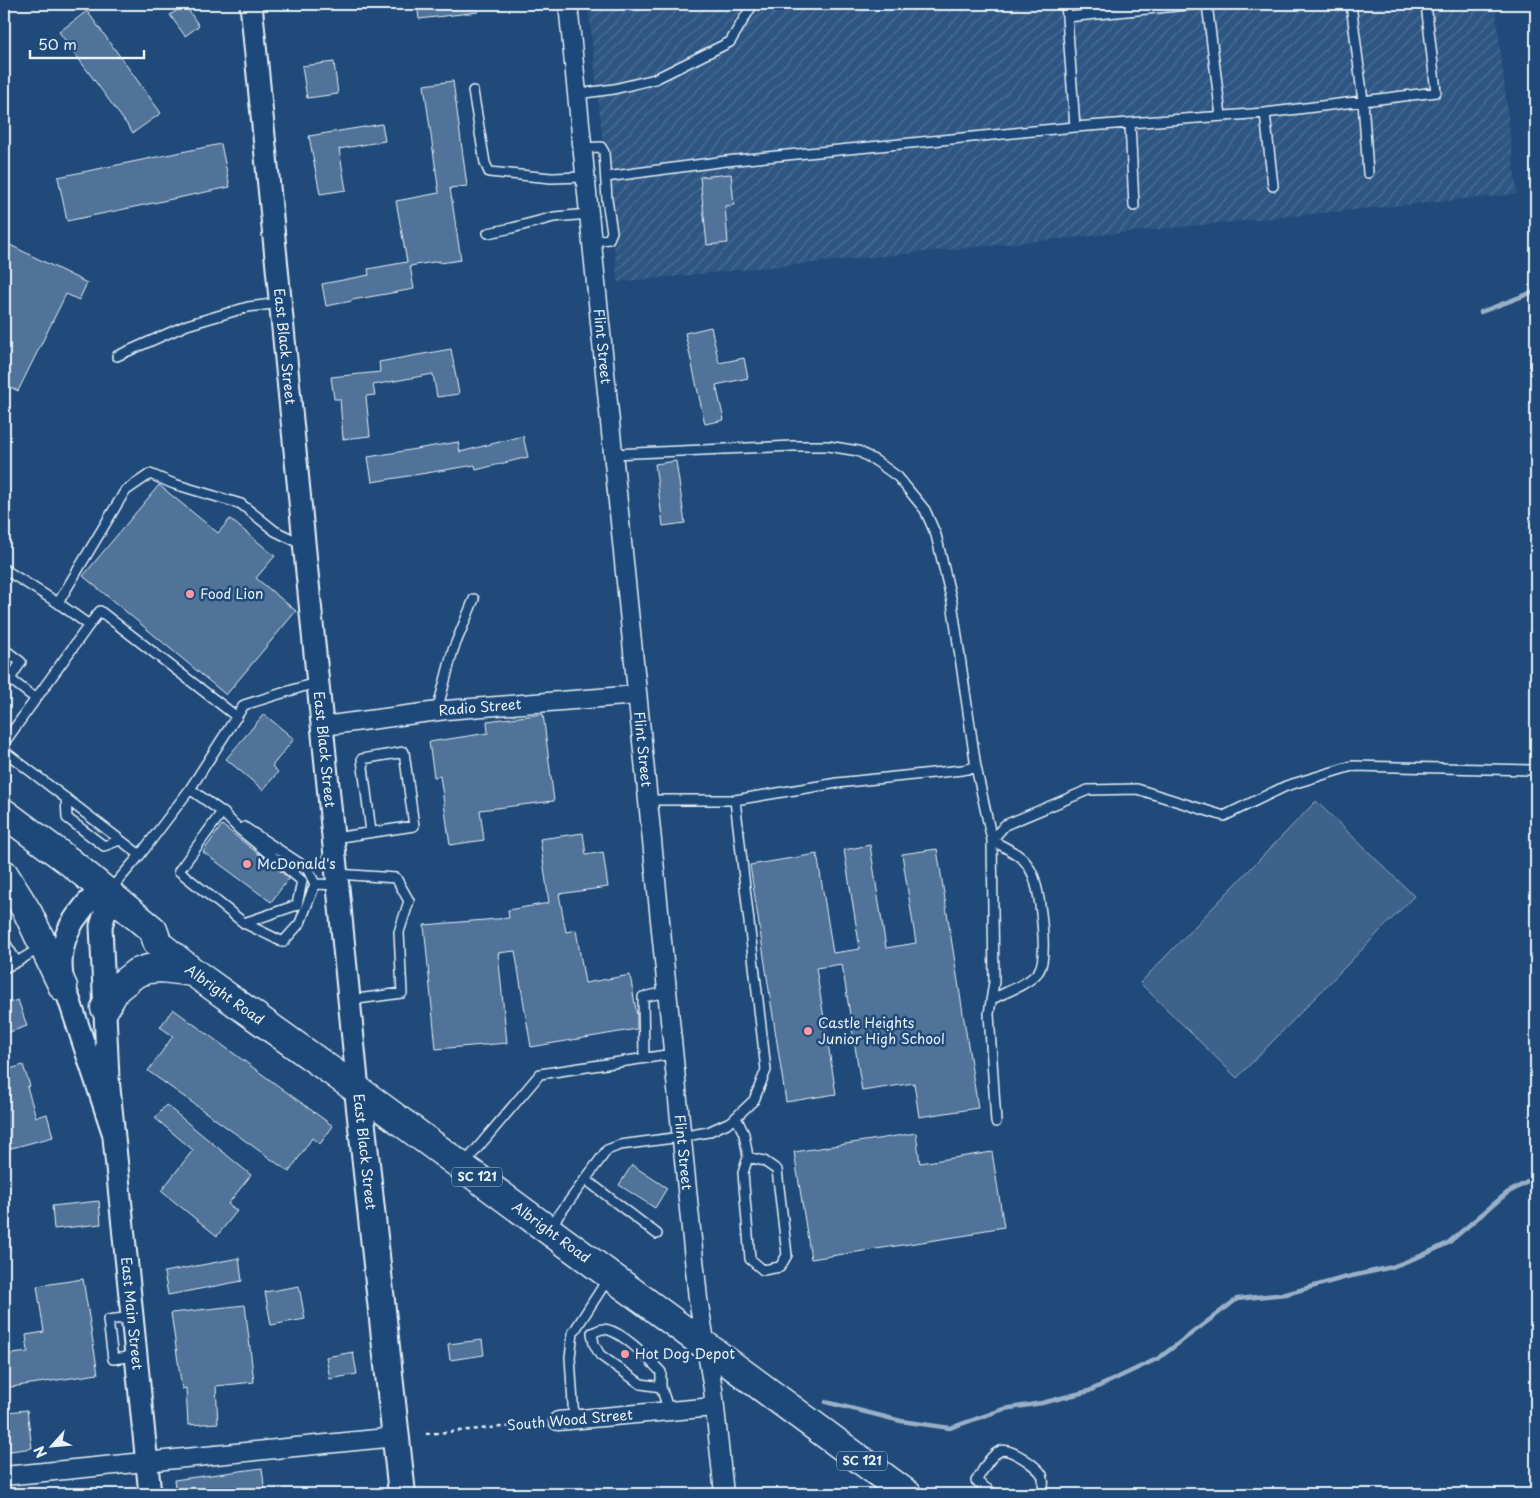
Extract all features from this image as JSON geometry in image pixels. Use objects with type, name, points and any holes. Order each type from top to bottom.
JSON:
[{"type":"highway","points":[[4,813],[18,837],[70,862],[101,902]]},
{"type":"highway","points":[[4,874],[28,914],[63,987]]},
{"type":"highway","name":"Albright Road","points":[[101,902],[153,930],[158,944],[193,972],[358,1090],[907,1494]]},
{"type":"highway","points":[[105,1008],[116,989],[136,973],[148,969],[162,968],[193,972]]},
{"type":"main road","name":"East Black Street","points":[[358,1090],[402,1494]]},
{"type":"street","name":"East Black Street","points":[[250,4],[358,1090]]},
{"type":"street","name":"Flint Street","points":[[568,4],[698,1299],[714,1407],[724,1494]]},
{"type":"street","name":"Radio Street","points":[[323,726],[437,711],[637,695]]},
{"type":"street","name":"East Main Street","points":[[101,902],[72,921],[64,940],[61,958],[63,987],[69,999],[113,1132]]},
{"type":"street","name":"East Main Street","points":[[101,902],[100,926],[108,1078],[150,1494]]},
{"type":"street","name":"South Wood Street","points":[[566,1421],[714,1407]]},
{"type":"street","points":[[4,1476],[396,1437]]},
{"type":"lane","points":[[577,94],[614,89],[655,79],[730,42],[753,4]]},
{"type":"lane","points":[[1066,4],[1075,127]]},
{"type":"lane","points":[[1067,17],[1197,4]]},
{"type":"lane","points":[[1208,4],[1221,116]]},
{"type":"lane","points":[[1351,4],[1368,173]]},
{"type":"lane","points":[[606,177],[726,161],[1075,127],[1265,113],[1436,92],[1426,4]]},
{"type":"lane","points":[[473,91],[485,163],[489,172],[551,178],[585,176]]},
{"type":"lane","points":[[1265,113],[1273,186]]},
{"type":"lane","points":[[1130,123],[1134,206]]},
{"type":"lane","points":[[582,148],[601,147],[604,152],[607,200],[612,232],[609,239],[592,241]]},
{"type":"lane","points":[[488,233],[588,208],[607,200]]},
{"type":"lane","points":[[117,356],[187,325],[248,307],[280,302]]},
{"type":"lane","points":[[612,454],[793,446],[828,446],[858,451],[898,477],[925,510],[936,535],[952,602],[976,767],[992,840],[994,982],[989,1014],[996,1122]]},
{"type":"lane","points":[[58,603],[125,491],[150,474],[174,484],[241,504],[275,532],[305,545]]},
{"type":"lane","points":[[4,569],[89,625]]},
{"type":"lane","points":[[437,711],[453,650],[474,599]]},
{"type":"lane","points":[[4,743],[100,611],[238,717]]},
{"type":"lane","points":[[4,649],[21,662],[4,688]]},
{"type":"lane","points":[[10,679],[36,699]]},
{"type":"lane","points":[[101,902],[140,855],[190,789],[244,705],[318,682]]},
{"type":"lane","points":[[4,751],[140,855]]},
{"type":"lane","points":[[334,838],[414,826],[404,752],[362,759],[371,832]]},
{"type":"lane","points":[[992,840],[1005,825],[1088,790],[1137,789],[1224,816],[1286,786],[1352,766],[1533,770],[1536,772]]},
{"type":"lane","points":[[647,800],[735,800],[837,783],[976,767]]},
{"type":"lane","points":[[190,789],[307,868],[315,884],[300,923],[283,942],[244,924],[179,871],[222,812]]},
{"type":"lane","points":[[66,798],[67,818],[104,846],[120,840]]},
{"type":"lane","points":[[548,1230],[607,1150],[620,1144],[708,1132],[732,1121],[754,1100],[766,1070],[735,800]]},
{"type":"lane","points":[[222,812],[239,829],[302,880],[298,905],[244,924]]},
{"type":"lane","points":[[992,840],[1022,858],[1029,867],[1034,878],[1044,953],[1040,971],[1032,979],[992,999]]},
{"type":"lane","points":[[315,884],[338,880],[396,878],[409,901],[399,932],[402,993],[350,1000]]},
{"type":"lane","points":[[4,941],[17,962]]},
{"type":"lane","points":[[4,968],[44,945]]},
{"type":"lane","points":[[644,1058],[643,997],[667,992]]},
{"type":"lane","points":[[463,1167],[540,1074],[673,1054]]},
{"type":"lane","points":[[736,1117],[744,1134],[748,1157],[742,1173],[750,1259],[763,1270],[780,1267],[787,1255],[777,1170],[764,1161],[748,1157]]},
{"type":"lane","points":[[586,1180],[657,1234]]},
{"type":"lane","points":[[566,1421],[573,1333],[610,1275]]},
{"type":"lane","points":[[578,1325],[592,1333],[603,1329],[613,1332],[643,1352],[661,1372],[661,1387],[669,1411]]},
{"type":"lane","points":[[592,1333],[594,1344],[600,1355],[641,1384],[661,1387]]},
{"type":"lane","points":[[994,1494],[976,1481],[992,1456],[1002,1449],[1016,1454],[1042,1473],[1044,1482],[1042,1494]]},
{"type":"path","name":"South Wood Street","points":[[426,1434],[566,1421]]},
{"type":"shaded area","points":[[588,4],[1495,4],[1517,194],[618,282]]},
{"type":"shaded area","points":[[1316,801],[1414,896],[1237,1078],[1140,983]]},
{"type":"building","points":[[417,4],[478,4],[478,12],[419,19]]},
{"type":"building","points":[[185,5],[199,26],[185,36],[170,15]]},
{"type":"building","points":[[87,11],[161,113],[133,133],[59,32]]},
{"type":"building","points":[[334,62],[338,94],[307,98],[302,66]]},
{"type":"building","points":[[453,81],[467,186],[450,188],[461,260],[410,266],[414,289],[326,306],[322,284],[369,275],[368,269],[407,262],[396,201],[439,193],[424,85]]},
{"type":"building","points":[[382,124],[385,141],[339,149],[346,190],[320,194],[309,136]]},
{"type":"building","points":[[221,144],[230,187],[67,221],[58,177]]},
{"type":"building","points":[[731,174],[734,205],[725,206],[728,243],[707,245],[700,177]]},
{"type":"building","points":[[4,242],[87,283],[79,300],[66,294],[18,391],[4,384]]},
{"type":"building","points":[[711,327],[719,363],[744,358],[748,378],[716,385],[724,420],[705,424],[685,333]]},
{"type":"building","points":[[451,349],[459,394],[437,397],[433,374],[373,385],[375,395],[366,396],[370,436],[343,439],[340,399],[334,399],[331,377],[380,372],[379,362]]},
{"type":"building","points":[[523,436],[528,457],[476,470],[475,465],[372,482],[368,457],[458,442],[460,452]]},
{"type":"building","points":[[676,461],[685,523],[663,526],[655,464]]},
{"type":"building","name":"Food Lion","points":[[159,485],[218,533],[230,519],[275,556],[256,578],[296,611],[226,695],[83,576]]},
{"type":"building","points":[[264,714],[294,739],[272,766],[278,772],[263,790],[226,759]]},
{"type":"building","points":[[543,714],[554,801],[480,810],[484,840],[450,845],[440,776],[434,777],[429,742],[488,733],[487,721]]},
{"type":"building","name":"McDonald's","points":[[222,825],[289,878],[271,902],[203,852]]},
{"type":"building","points":[[583,833],[586,855],[603,852],[608,887],[559,894],[566,932],[576,930],[585,983],[630,975],[637,1016],[637,1029],[531,1047],[515,951],[498,953],[507,1043],[436,1049],[424,925],[509,918],[508,910],[549,903],[540,839]]},
{"type":"building","points":[[870,845],[886,948],[916,943],[902,854],[937,849],[978,1108],[919,1117],[914,1083],[862,1091],[842,964],[816,968],[836,1094],[786,1102],[750,865],[817,854],[833,953],[860,949],[844,850]]},
{"type":"building","points":[[18,1000],[27,1026],[4,1034],[4,1004]]},
{"type":"building","points":[[173,1009],[333,1126],[320,1144],[312,1138],[289,1172],[148,1071],[173,1036],[160,1027]]},
{"type":"building","points":[[23,1065],[30,1086],[27,1087],[36,1117],[47,1114],[53,1137],[4,1150],[4,1071]]},
{"type":"building","points":[[166,1105],[251,1175],[228,1204],[237,1211],[217,1236],[161,1191],[193,1150],[155,1118]]},
{"type":"building","points":[[916,1133],[920,1163],[992,1152],[1004,1227],[974,1232],[974,1234],[811,1259],[794,1152]]},
{"type":"building","points":[[632,1165],[667,1188],[655,1208],[619,1185]]},
{"type":"building","points":[[99,1201],[101,1224],[54,1229],[52,1206]]},
{"type":"building","points":[[239,1258],[242,1281],[168,1295],[164,1272]]},
{"type":"building","points":[[83,1279],[98,1374],[4,1388],[4,1355],[28,1352],[26,1335],[44,1332],[37,1286]]},
{"type":"building","points":[[299,1286],[305,1319],[271,1325],[265,1292]]},
{"type":"building","points":[[245,1305],[254,1382],[216,1386],[218,1423],[188,1425],[186,1388],[182,1389],[171,1313]]},
{"type":"building","points":[[482,1340],[484,1355],[450,1360],[448,1344]]},
{"type":"building","points":[[353,1352],[357,1374],[330,1379],[326,1357]]},
{"type":"building","points":[[27,1410],[32,1448],[4,1452],[4,1422],[10,1422],[8,1412]]},
{"type":"building","points":[[262,1468],[265,1494],[176,1494],[174,1480]]},
{"type":"waterway","points":[[1481,312],[1536,291]]},
{"type":"waterway","points":[[826,1402],[901,1421],[950,1428],[1004,1409],[1042,1403],[1089,1391],[1159,1358],[1237,1299],[1286,1294],[1392,1267],[1423,1255],[1448,1243],[1507,1193],[1536,1179]]},
{"type":"place","name":"Food Lion","points":[[190,594]]},
{"type":"place","name":"McDonald's","points":[[247,864]]},
{"type":"place","name":"Castle Heights Junior High School","points":[[808,1031]]},
{"type":"place","name":"Hot Dog Depot","points":[[625,1354]]}]
